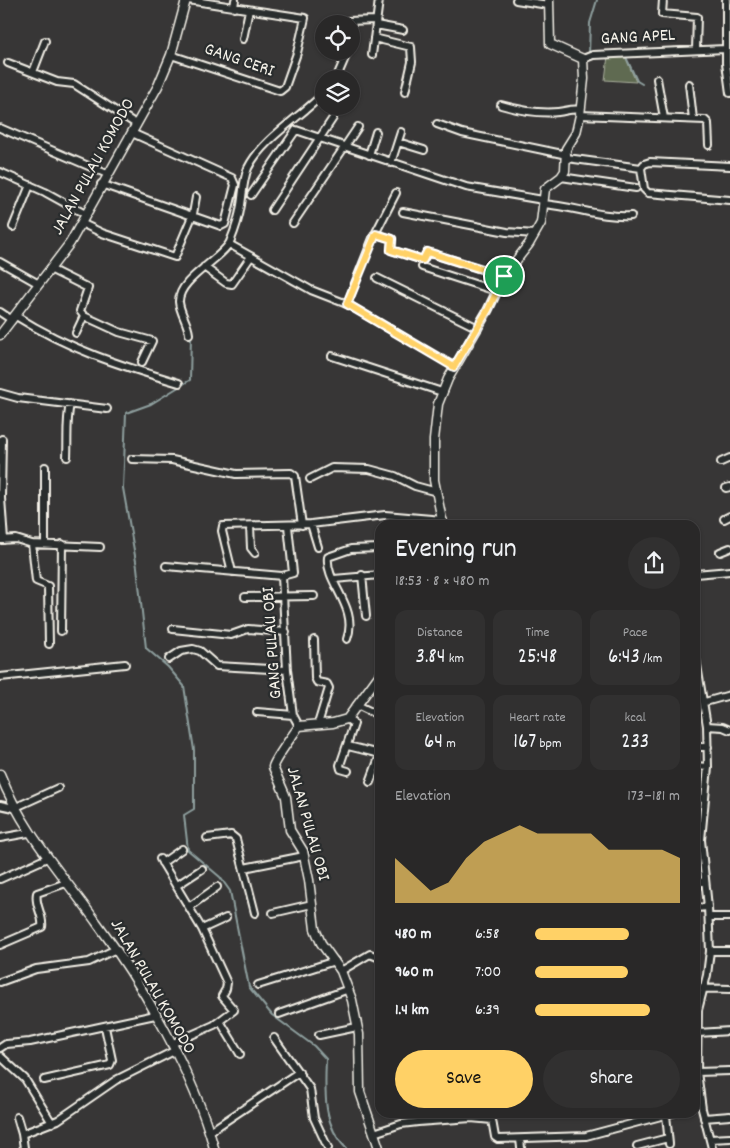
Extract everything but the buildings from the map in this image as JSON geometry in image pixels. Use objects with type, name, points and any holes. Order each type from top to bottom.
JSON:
[{"type":"street","points":[[187,0],[249,10],[243,39]]},
{"type":"street","name":"JALAN PULAU KOMODO","points":[[0,335],[50,269],[81,223],[158,86],[171,55],[187,0]]},
{"type":"street","points":[[234,8],[235,0]]},
{"type":"street","points":[[372,55],[379,0]]},
{"type":"street","points":[[443,520],[434,480],[434,440],[438,404],[442,392],[454,367],[478,328],[504,276],[541,223],[546,188],[561,178],[567,165],[566,149],[576,133],[581,112],[586,57],[550,44],[549,2],[516,0]]},
{"type":"street","name":"GANG APEL","points":[[663,0],[662,14],[697,17],[696,50]]},
{"type":"street","points":[[726,0],[725,49],[730,92]]},
{"type":"street","name":"GANG CERI","points":[[171,55],[280,91],[285,87],[297,53],[305,18],[249,10]]},
{"type":"street","points":[[360,21],[403,30]]},
{"type":"street","points":[[374,38],[411,47],[412,62],[405,92]]},
{"type":"street","points":[[33,72],[44,41]]},
{"type":"street","name":"GANG APEL","points":[[586,57],[725,49]]},
{"type":"street","points":[[8,62],[57,82],[74,84],[136,124]]},
{"type":"street","points":[[657,79],[664,118]]},
{"type":"street","points":[[689,84],[693,119]]},
{"type":"street","points":[[189,334],[179,301],[180,295],[204,267],[229,244],[239,218],[248,168],[256,156],[276,136],[315,101]]},
{"type":"street","points":[[501,105],[534,112],[557,112],[572,108],[581,112],[708,121],[709,145]]},
{"type":"street","points":[[272,210],[333,118]]},
{"type":"street","points":[[437,124],[462,133],[567,157],[641,168]]},
{"type":"street","points":[[294,223],[358,126]]},
{"type":"street","points":[[0,128],[107,174]]},
{"type":"street","points":[[251,195],[296,130],[466,187],[608,216],[631,216]]},
{"type":"street","points":[[102,184],[192,214],[221,226],[225,224],[232,200],[234,180],[200,162],[132,132]]},
{"type":"street","points":[[369,155],[376,132]]},
{"type":"street","points":[[391,163],[402,132]]},
{"type":"street","points":[[398,142],[424,150]]},
{"type":"street","points":[[641,168],[644,164],[650,162],[730,166]]},
{"type":"street","points":[[641,168],[644,189],[648,193],[730,200]]},
{"type":"street","points":[[0,172],[30,184],[85,214]]},
{"type":"street","points":[[561,178],[636,188]]},
{"type":"street","points":[[13,227],[30,184]]},
{"type":"street","points":[[347,304],[376,234],[396,193]]},
{"type":"street","points":[[81,223],[102,233],[174,257],[179,252],[196,197]]},
{"type":"street","points":[[403,212],[507,232],[535,234]]},
{"type":"street","points":[[376,234],[392,239],[391,250],[423,260],[427,252],[504,276]]},
{"type":"street","points":[[229,244],[250,258],[311,290],[347,304],[454,367]]},
{"type":"street","points":[[204,267],[226,283],[232,284],[250,258]]},
{"type":"street","points":[[0,262],[39,284]]},
{"type":"street","points":[[422,267],[496,291]]},
{"type":"street","points":[[50,269],[88,288],[80,311],[84,316],[118,332],[152,341],[142,362]]},
{"type":"street","points":[[377,278],[478,328]]},
{"type":"street","points":[[0,312],[84,353],[179,383]]},
{"type":"street","points":[[76,333],[84,316]]},
{"type":"street","points":[[332,356],[442,392]]},
{"type":"street","points":[[0,393],[18,398],[107,409]]},
{"type":"street","points":[[67,457],[69,427],[67,418],[70,404]]},
{"type":"street","points":[[2,439],[2,540],[16,539],[32,544],[45,543],[100,547]]},
{"type":"street","points":[[721,462],[730,458]]},
{"type":"street","points":[[132,459],[172,460],[236,474],[291,473],[295,476],[302,525]]},
{"type":"street","points":[[45,466],[45,543]]},
{"type":"street","points":[[310,479],[332,468],[369,469],[395,476],[412,485],[437,492]]},
{"type":"street","points":[[232,572],[222,527],[302,525],[385,515],[426,520]]},
{"type":"street","points":[[311,524],[318,547]]},
{"type":"street","points":[[250,526],[251,548],[255,553]]},
{"type":"street","points":[[282,576],[293,573],[288,526]]},
{"type":"street","points":[[32,544],[36,581],[48,586],[49,644]]},
{"type":"street","points":[[61,630],[62,544]]},
{"type":"street","points":[[347,639],[350,625],[344,601],[327,560],[331,554],[351,549],[375,548]]},
{"type":"street","points":[[720,552],[730,548]]},
{"type":"street","name":"GANG PULAU OBI","points":[[166,566],[282,576],[287,670],[293,715],[299,726]]},
{"type":"street","points":[[700,574],[730,572]]},
{"type":"street","points":[[362,575],[366,616]]},
{"type":"street","points":[[334,579],[375,575]]},
{"type":"street","points":[[245,597],[314,596]]},
{"type":"street","points":[[174,629],[231,635],[248,628],[286,632]]},
{"type":"street","points":[[314,640],[315,678],[317,682],[327,684],[329,688],[318,724]]},
{"type":"street","points":[[169,659],[181,651],[193,649],[200,651],[217,666],[287,670]]},
{"type":"street","points":[[0,677],[125,664]]},
{"type":"street","points":[[299,726],[347,719],[375,681]]},
{"type":"street","points":[[700,818],[705,798],[708,766],[708,726],[701,698],[730,695]]},
{"type":"street","points":[[357,705],[375,714]]},
{"type":"street","points":[[257,712],[293,715]]},
{"type":"street","points":[[347,719],[354,724],[340,765],[348,771]]},
{"type":"street","name":"JALAN PULAU OBI","points":[[299,726],[290,742],[276,759],[273,767],[286,797],[290,830],[300,845],[304,856],[310,880],[318,937],[341,970],[349,989],[357,1027],[360,1092],[379,1148]]},
{"type":"street","points":[[708,726],[723,727],[730,730]]},
{"type":"street","points":[[348,746],[375,754]]},
{"type":"street","points":[[700,747],[708,747]]},
{"type":"street","points":[[700,766],[708,766]]},
{"type":"street","points":[[370,782],[375,768]]},
{"type":"street","name":"JALAN PULAU KOMODO","points":[[0,774],[14,808],[28,833],[116,949],[155,1016],[203,1113],[214,1148]]},
{"type":"street","points":[[0,805],[14,808],[58,788]]},
{"type":"street","points":[[700,798],[705,798]]},
{"type":"street","points":[[0,838],[28,833]]},
{"type":"street","points":[[700,834],[709,917],[710,951],[700,1001]]},
{"type":"street","points":[[207,838],[234,836],[244,868],[254,913]]},
{"type":"street","points":[[22,1134],[52,1123],[116,1080],[234,1012],[234,1008],[222,996],[227,983],[202,929],[161,861],[182,849]]},
{"type":"street","points":[[244,868],[304,856]]},
{"type":"street","points":[[0,879],[47,858]]},
{"type":"street","points":[[176,886],[202,869]]},
{"type":"street","points":[[700,882],[705,882]]},
{"type":"street","points":[[0,945],[42,927],[43,922],[36,893],[66,883]]},
{"type":"street","points":[[189,907],[217,887]]},
{"type":"street","points":[[273,913],[312,904]]},
{"type":"street","points":[[700,907],[708,906]]},
{"type":"street","points":[[709,917],[730,917]]},
{"type":"street","points":[[202,929],[226,918]]},
{"type":"street","points":[[0,982],[36,969],[90,962],[116,949]]},
{"type":"street","points":[[710,951],[730,951]]},
{"type":"street","points":[[341,970],[365,956],[375,955]]},
{"type":"street","points":[[258,985],[335,961]]},
{"type":"street","points":[[703,988],[730,989]]},
{"type":"street","points":[[279,1014],[349,989]]},
{"type":"street","points":[[0,1048],[6,1044],[30,1042],[155,1016]]},
{"type":"street","points":[[220,1021],[240,1054]]},
{"type":"street","points":[[44,1080],[110,1065],[112,1060],[105,1027]]},
{"type":"street","points":[[319,1036],[357,1027]]},
{"type":"street","points":[[700,1033],[730,1031]]},
{"type":"street","points":[[274,1038],[310,1089],[314,1118],[328,1148]]},
{"type":"street","points":[[0,1056],[25,1079],[52,1123]]},
{"type":"street","points":[[208,1132],[299,1072]]},
{"type":"street","points":[[700,1072],[730,1072]]},
{"type":"street","points":[[700,1113],[704,1118],[712,1148]]},
{"type":"street","points":[[704,1118],[730,1116]]},
{"type":"street","points":[[17,1117],[24,1148]]},
{"type":"street","points":[[374,1133],[409,1123],[448,1118]]},
{"type":"street","points":[[484,1118],[492,1120],[495,1137],[498,1139],[520,1139],[586,1136],[655,1118]]},
{"type":"street","points":[[637,1146],[668,1141],[666,1118]]},
{"type":"street","points":[[710,1139],[730,1138]]},
{"type":"street","points":[[520,1139],[521,1148]]},
{"type":"green space","points":[[608,56],[625,56],[636,82],[605,80]]},
{"type":"waterway","points":[[589,55],[590,23],[597,0]]},
{"type":"waterway","points":[[625,55],[637,81],[642,84]]},
{"type":"waterway","points":[[191,336],[190,380],[151,404],[126,413],[123,488],[137,567],[146,648],[168,667],[184,686],[194,750],[194,809],[184,815],[188,850],[220,877],[230,891],[249,987],[272,1015],[314,1046],[326,1059],[325,1083],[329,1118],[338,1139],[346,1148]]},
{"type":"route","points":[[376,234],[392,239],[390,250],[423,260],[427,252],[504,276],[488,310],[454,367],[360,314],[347,304],[376,234]]}]
